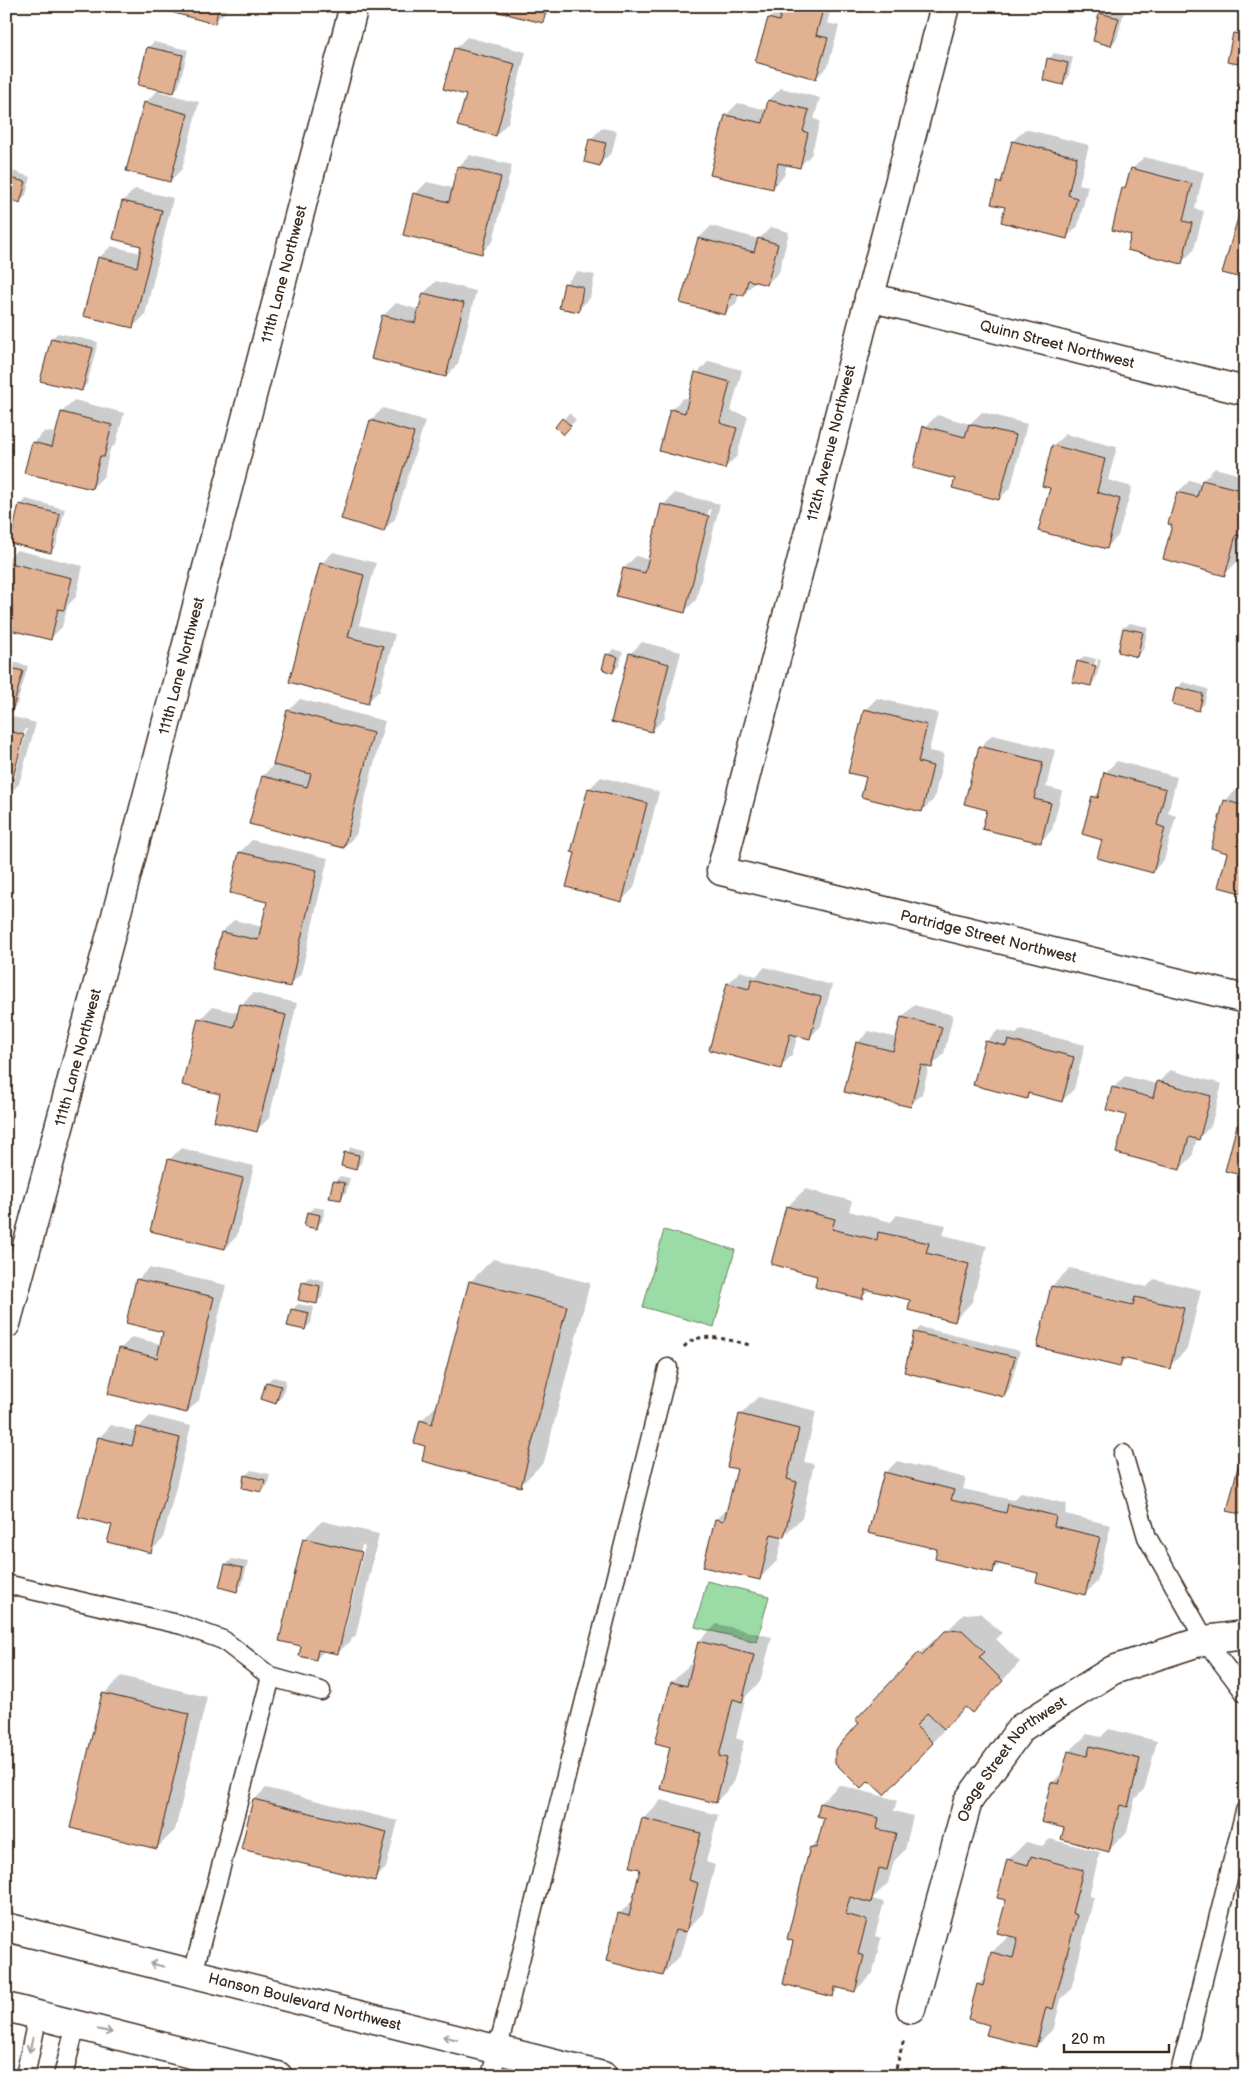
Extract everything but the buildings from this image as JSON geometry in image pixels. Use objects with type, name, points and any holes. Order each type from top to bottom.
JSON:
[{"type":"street","name":"111th Lane Northwest","points":[[6,1324],[354,6]]},
{"type":"street","name":"112th Avenue Northwest","points":[[731,874],[721,871],[945,6]]},
{"type":"street","name":"Quinn Street Northwest","points":[[869,297],[1245,391]]},
{"type":"street","name":"Partridge Street Northwest","points":[[731,874],[1245,999]]},
{"type":"street","name":"Osage Street Northwest","points":[[911,2009],[968,1801],[1021,1728],[1113,1670],[1205,1640],[1245,1635]]},
{"type":"street","name":"Hanson Boulevard Northwest","points":[[6,1927],[603,2076]]},
{"type":"street","points":[[6,2007],[278,2076]]},
{"type":"lane","points":[[491,2076],[668,1368]]},
{"type":"lane","points":[[1123,1454],[1147,1537],[1205,1640],[1245,1693]]},
{"type":"lane","points":[[6,1584],[182,1625],[223,1640],[270,1678],[321,1691]]},
{"type":"lane","points":[[193,1974],[270,1678]]},
{"type":"lane","points":[[1178,2076],[1245,1811]]},
{"type":"lane","points":[[24,2076],[38,2015]]},
{"type":"lane","points":[[63,2076],[76,2024]]},
{"type":"path","points":[[668,1368],[687,1343],[710,1336],[750,1345]]},
{"type":"path","points":[[894,2076],[911,2009]]},
{"type":"green space","points":[[664,1230],[735,1250],[714,1327],[643,1307]]},
{"type":"green space","points":[[707,1581],[769,1596],[757,1642],[695,1627]]}]
